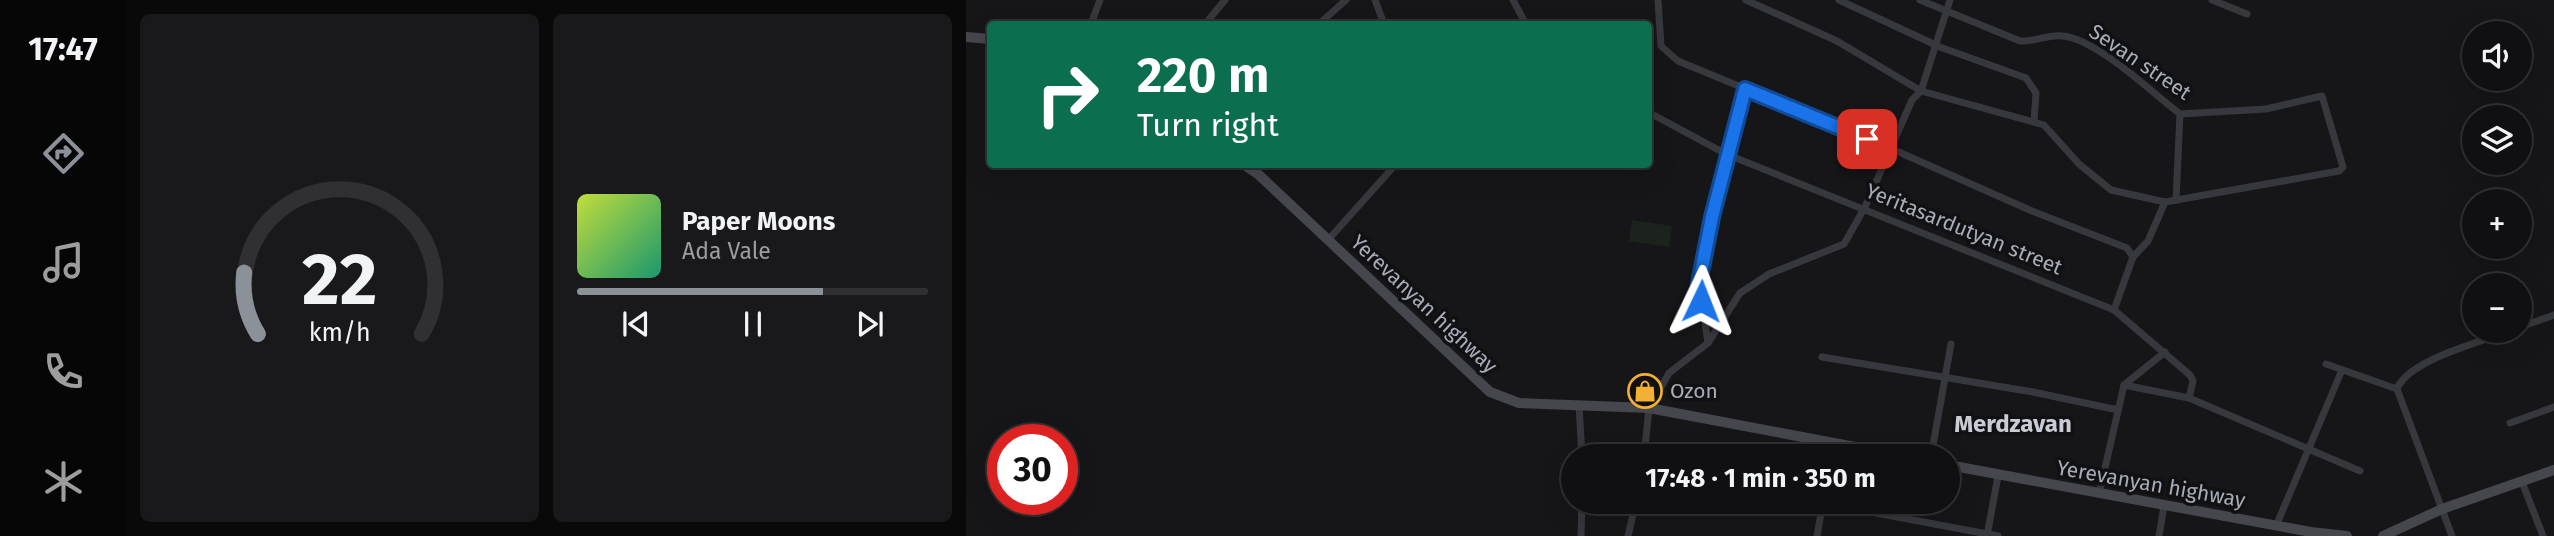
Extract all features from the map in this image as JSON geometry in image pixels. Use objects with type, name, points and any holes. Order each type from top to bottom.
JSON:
[{"type":"main road","points":[[966,37],[987,39]]},
{"type":"main road","name":"Yerevanyan highway","points":[[1249,168],[1259,174],[1490,392],[1519,403],[1649,408],[1845,444]]},
{"type":"main road","name":"Yerevanyan highway","points":[[1960,468],[2311,534],[2347,536]]},
{"type":"main road","points":[[2383,536],[2442,509],[2554,470]]},
{"type":"street","points":[[1092,21],[1100,0]]},
{"type":"street","points":[[1208,21],[1225,0]]},
{"type":"street","points":[[1322,21],[1346,0]]},
{"type":"street","points":[[1375,0],[1383,21]]},
{"type":"street","points":[[1513,0],[1524,21]]},
{"type":"street","points":[[1658,0],[1661,46],[1678,61],[1892,149],[2032,211],[2127,248],[2133,257]]},
{"type":"street","points":[[1748,0],[1837,41],[1922,91],[2044,125],[2079,164],[2111,191],[2165,202],[2176,200],[2180,114]]},
{"type":"street","points":[[1839,0],[1936,44],[2030,81],[2036,93],[2034,121]]},
{"type":"street","name":"Sevan street","points":[[1920,0],[2020,41],[2033,42],[2049,35],[2082,41],[2180,114],[2266,109],[2322,96],[2344,160],[2339,171],[2176,200]]},
{"type":"street","points":[[1645,444],[1649,408],[1669,373],[1708,343],[1740,293],[1769,274],[1844,244],[1865,207],[1912,100],[1922,91],[1950,0]]},
{"type":"street","points":[[2212,0],[2247,14]]},
{"type":"street","points":[[1708,343],[1699,283],[1726,154],[1745,89]]},
{"type":"street","name":"Yeritasardutyan street","points":[[1652,114],[1726,154],[1865,207],[2114,310],[2190,375],[2193,381],[2189,398]]},
{"type":"street","points":[[1328,240],[1392,168]]},
{"type":"street","points":[[2114,310],[2133,257],[2148,241],[2165,202]]},
{"type":"street","points":[[2532,323],[2554,315]]},
{"type":"street","points":[[2452,536],[2398,389],[2401,379],[2416,368],[2480,343]]},
{"type":"street","points":[[1934,444],[1951,344]]},
{"type":"street","points":[[2099,494],[2124,385],[2165,352]]},
{"type":"street","points":[[1822,357],[1946,380],[2033,392],[2118,410]]},
{"type":"street","points":[[2326,364],[2398,389]]},
{"type":"street","points":[[2276,526],[2342,370]]},
{"type":"street","points":[[2124,385],[2189,398],[2360,471]]},
{"type":"street","points":[[1579,405],[1581,444]]},
{"type":"street","points":[[2510,423],[2554,407]]},
{"type":"street","points":[[1987,535],[1998,476]]},
{"type":"street","points":[[2522,482],[2543,536]]},
{"type":"street","points":[[2159,536],[2164,506]]},
{"type":"street","points":[[1581,536],[1582,514]]},
{"type":"street","points":[[1628,536],[1633,514]]},
{"type":"street","points":[[1817,536],[1820,514]]},
{"type":"street","points":[[1878,514],[1997,536]]},
{"type":"shaded area","points":[[1632,220],[1672,226],[1669,247],[1629,241]]},
{"type":"place","name":"Ozon","points":[[1645,391]]},
{"type":"district","name":"Merdzavan","points":[[2013,424]]},
{"type":"route","points":[[1701,301],[1699,283],[1712,217],[1726,154],[1745,89],[1867,139]]}]
